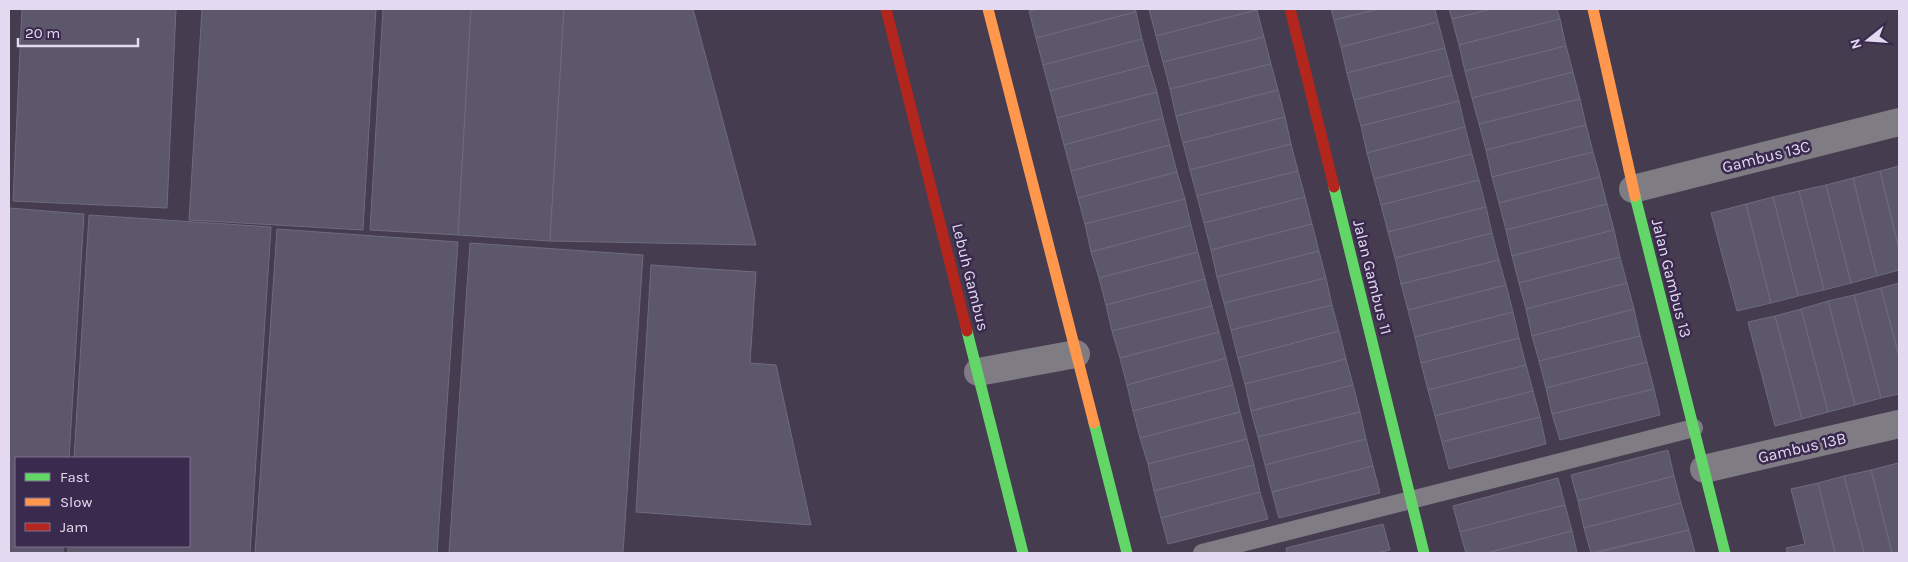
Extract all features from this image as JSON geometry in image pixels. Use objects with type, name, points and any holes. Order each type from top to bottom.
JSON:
[{"type":"street","name":"Lebuh Gambus","points":[[886,9],[1023,553]]},
{"type":"street","points":[[989,9],[1127,553]]},
{"type":"street","name":"Jalan Gambus 11","points":[[1290,9],[1424,553]]},
{"type":"street","name":"Jalan Gambus 13","points":[[1593,9],[1633,189],[1725,553]]},
{"type":"street","name":"Gambus 13C","points":[[1633,189],[1899,122]]},
{"type":"street","points":[[978,372],[1076,354]]},
{"type":"street","name":"Gambus 13B","points":[[1704,469],[1899,424]]},
{"type":"lane","points":[[1202,553],[1694,428]]},
{"type":"building","points":[[22,9],[176,9],[167,208],[13,201]]},
{"type":"building","points":[[202,9],[376,9],[363,230],[189,220]]},
{"type":"building","points":[[383,9],[471,9],[458,235],[370,230]]},
{"type":"building","points":[[471,9],[564,9],[550,241],[458,235]]},
{"type":"building","points":[[564,9],[693,9],[756,245],[550,241]]},
{"type":"building","points":[[1039,9],[1135,9],[1136,12],[1036,38],[1029,11]]},
{"type":"building","points":[[1149,9],[1257,9],[1257,10],[1156,36]]},
{"type":"building","points":[[1331,9],[1379,9],[1334,20]]},
{"type":"building","points":[[1379,9],[1435,9],[1438,22],[1341,47],[1334,20]]},
{"type":"building","points":[[1449,9],[1492,9],[1452,19]]},
{"type":"building","points":[[1492,9],[1557,9],[1560,19],[1459,45],[1452,19]]},
{"type":"building","points":[[1257,10],[1264,37],[1163,62],[1156,36]]},
{"type":"building","points":[[1136,12],[1142,39],[1043,65],[1036,38]]},
{"type":"building","points":[[1560,19],[1566,46],[1465,71],[1459,45]]},
{"type":"building","points":[[1438,22],[1445,48],[1347,73],[1341,47]]},
{"type":"building","points":[[1264,37],[1271,64],[1170,89],[1163,62]]},
{"type":"building","points":[[1142,39],[1149,65],[1050,91],[1043,65]]},
{"type":"building","points":[[1566,46],[1573,72],[1472,98],[1465,71]]},
{"type":"building","points":[[1445,48],[1452,75],[1354,100],[1347,73]]},
{"type":"building","points":[[1271,64],[1278,90],[1176,116],[1170,89]]},
{"type":"building","points":[[1149,65],[1157,92],[1057,118],[1050,91]]},
{"type":"building","points":[[1573,72],[1580,99],[1479,124],[1472,98]]},
{"type":"building","points":[[1452,75],[1459,101],[1361,126],[1354,100]]},
{"type":"building","points":[[1278,90],[1285,117],[1183,143],[1176,116]]},
{"type":"building","points":[[1157,92],[1163,118],[1064,145],[1057,118]]},
{"type":"building","points":[[1580,99],[1586,125],[1486,150],[1479,124]]},
{"type":"building","points":[[1459,101],[1465,127],[1367,153],[1361,126]]},
{"type":"building","points":[[1285,117],[1291,144],[1190,170],[1183,143]]},
{"type":"building","points":[[1163,118],[1170,145],[1071,171],[1064,145]]},
{"type":"building","points":[[1586,125],[1593,152],[1492,177],[1486,150]]},
{"type":"building","points":[[1465,127],[1472,154],[1374,179],[1367,153]]},
{"type":"building","points":[[1291,144],[1298,171],[1197,196],[1190,170]]},
{"type":"building","points":[[1170,145],[1177,172],[1078,198],[1071,171]]},
{"type":"building","points":[[1593,152],[1600,177],[1499,203],[1492,177]]},
{"type":"building","points":[[1472,154],[1479,180],[1381,205],[1374,179]]},
{"type":"building","points":[[1899,166],[1899,250],[1880,171]]},
{"type":"building","points":[[1298,171],[1305,197],[1204,223],[1197,196]]},
{"type":"building","points":[[1880,171],[1899,250],[1899,270],[1877,276],[1853,178]]},
{"type":"building","points":[[1177,172],[1185,199],[1085,224],[1078,198]]},
{"type":"building","points":[[1600,177],[1607,204],[1506,230],[1499,203]]},
{"type":"building","points":[[1853,178],[1877,276],[1851,283],[1826,185]]},
{"type":"building","points":[[1479,180],[1486,207],[1388,232],[1381,205]]},
{"type":"building","points":[[1826,185],[1851,283],[1824,290],[1799,191]]},
{"type":"building","points":[[1799,191],[1824,290],[1798,296],[1773,197]]},
{"type":"building","points":[[1305,197],[1312,224],[1211,250],[1204,223]]},
{"type":"building","points":[[1773,197],[1798,296],[1771,303],[1746,204]]},
{"type":"building","points":[[1185,199],[1191,225],[1091,252],[1085,224]]},
{"type":"building","points":[[1607,204],[1614,230],[1512,256],[1506,230]]},
{"type":"building","points":[[1746,204],[1771,303],[1737,311],[1711,213]]},
{"type":"building","points":[[1486,207],[1492,233],[1395,258],[1388,232]]},
{"type":"building","points":[[9,208],[84,214],[69,457],[15,457],[15,547],[63,547],[63,553],[9,553]]},
{"type":"building","points":[[89,215],[271,227],[250,553],[68,553],[68,547],[190,547],[190,457],[74,457]]},
{"type":"building","points":[[1312,224],[1319,251],[1217,277],[1211,250]]},
{"type":"building","points":[[1191,225],[1198,252],[1099,278],[1091,252]]},
{"type":"building","points":[[277,229],[458,242],[437,553],[255,553]]},
{"type":"building","points":[[1614,230],[1620,257],[1519,283],[1512,256]]},
{"type":"building","points":[[1492,233],[1499,260],[1401,284],[1395,258]]},
{"type":"building","points":[[470,243],[643,255],[623,553],[449,553]]},
{"type":"building","points":[[1319,251],[1326,278],[1224,303],[1217,277]]},
{"type":"building","points":[[1198,252],[1205,279],[1106,305],[1099,278]]},
{"type":"building","points":[[1620,257],[1627,283],[1526,309],[1519,283]]},
{"type":"building","points":[[1499,260],[1506,285],[1408,310],[1401,284]]},
{"type":"building","points":[[651,265],[756,272],[750,363],[776,365],[811,525],[636,512]]},
{"type":"building","points":[[1326,278],[1332,305],[1231,330],[1224,303]]},
{"type":"building","points":[[1205,279],[1212,306],[1112,331],[1106,305]]},
{"type":"building","points":[[1627,283],[1634,309],[1532,336],[1526,309]]},
{"type":"building","points":[[1899,283],[1899,357],[1881,288]]},
{"type":"building","points":[[1506,285],[1513,312],[1415,337],[1408,310]]},
{"type":"building","points":[[1881,288],[1899,357],[1899,394],[1881,398],[1854,295]]},
{"type":"building","points":[[1854,295],[1881,398],[1855,405],[1828,301]]},
{"type":"building","points":[[1828,301],[1855,405],[1828,412],[1801,309]]},
{"type":"building","points":[[1332,305],[1339,331],[1238,358],[1231,330]]},
{"type":"building","points":[[1212,306],[1219,332],[1120,358],[1112,331]]},
{"type":"building","points":[[1634,309],[1640,336],[1539,361],[1532,336]]},
{"type":"building","points":[[1801,309],[1828,412],[1802,419],[1775,316]]},
{"type":"building","points":[[1513,312],[1519,338],[1421,363],[1415,337]]},
{"type":"building","points":[[1775,316],[1802,419],[1775,426],[1748,322]]},
{"type":"building","points":[[1339,331],[1346,359],[1245,384],[1238,358]]},
{"type":"building","points":[[1219,332],[1226,358],[1127,385],[1120,358]]},
{"type":"building","points":[[1640,336],[1647,362],[1546,388],[1539,361]]},
{"type":"building","points":[[1519,338],[1526,365],[1428,390],[1421,363]]},
{"type":"building","points":[[1226,358],[1233,385],[1133,411],[1127,385]]},
{"type":"building","points":[[1346,359],[1353,385],[1251,411],[1245,384]]},
{"type":"building","points":[[1647,362],[1654,389],[1552,414],[1546,388]]},
{"type":"building","points":[[1526,365],[1533,391],[1435,416],[1428,390]]},
{"type":"building","points":[[1233,385],[1240,412],[1140,438],[1133,411]]},
{"type":"building","points":[[1353,385],[1360,412],[1258,437],[1251,411]]},
{"type":"building","points":[[1654,389],[1660,415],[1560,440],[1552,414]]},
{"type":"building","points":[[1533,391],[1540,417],[1442,442],[1435,416]]},
{"type":"building","points":[[1240,412],[1247,439],[1148,464],[1140,438]]},
{"type":"building","points":[[1360,412],[1366,439],[1265,465],[1258,437]]},
{"type":"building","points":[[1540,417],[1546,444],[1449,469],[1442,442]]},
{"type":"building","points":[[1247,439],[1254,465],[1154,491],[1148,464]]},
{"type":"building","points":[[1366,439],[1373,466],[1272,492],[1265,465]]},
{"type":"building","points":[[1668,450],[1674,476],[1578,501],[1571,475]]},
{"type":"building","points":[[1898,463],[1899,553],[1892,553],[1871,470]]},
{"type":"building","points":[[1254,465],[1260,492],[1161,518],[1154,491]]},
{"type":"building","points":[[1373,466],[1380,493],[1279,518],[1272,492]]},
{"type":"building","points":[[1871,470],[1892,553],[1864,553],[1844,476]]},
{"type":"building","points":[[1674,476],[1681,503],[1584,528],[1578,501]]},
{"type":"building","points":[[1844,476],[1864,553],[1835,553],[1818,483]]},
{"type":"building","points":[[1558,478],[1565,505],[1460,532],[1453,506]]},
{"type":"building","points":[[1818,483],[1835,553],[1787,553],[1786,548],[1805,544],[1791,489]]},
{"type":"building","points":[[1260,492],[1268,519],[1168,544],[1161,518]]},
{"type":"building","points":[[1681,503],[1689,530],[1591,553],[1584,528]]},
{"type":"building","points":[[1565,505],[1572,531],[1487,553],[1466,553],[1460,532]]},
{"type":"building","points":[[1383,524],[1390,550],[1377,553],[1287,553],[1286,548]]},
{"type":"building","points":[[1689,530],[1695,553],[1596,553]]},
{"type":"building","points":[[1572,531],[1577,553],[1487,553]]},
{"type":"traffic: fast","points":[[1334,187],[1424,553]]},
{"type":"traffic: fast","points":[[1635,196],[1725,553]]},
{"type":"traffic: fast","points":[[967,331],[1023,553]]},
{"type":"traffic: fast","points":[[1094,423],[1127,553]]},
{"type":"traffic: slow","points":[[988,9],[1094,423]]},
{"type":"traffic: slow","points":[[1593,9],[1635,196]]},
{"type":"traffic: jam","points":[[886,9],[967,331]]},
{"type":"traffic: jam","points":[[1290,9],[1334,187]]}]
